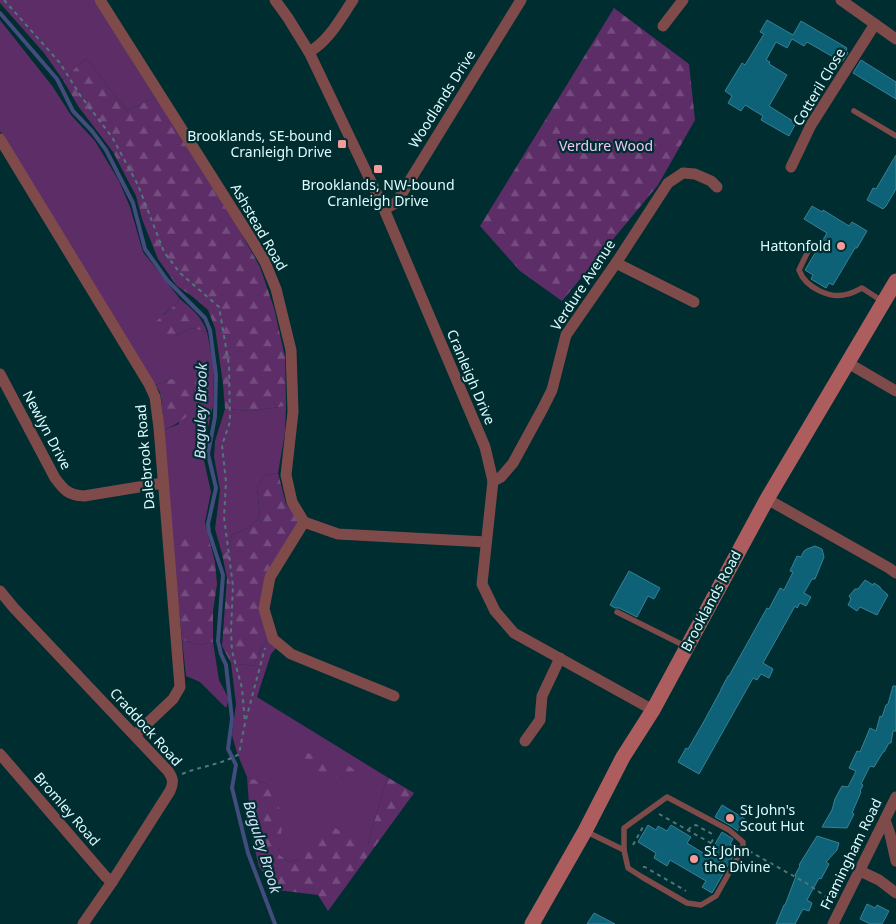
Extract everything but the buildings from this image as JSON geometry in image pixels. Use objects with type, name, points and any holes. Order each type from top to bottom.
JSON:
[{"type":"street","name":"Ashstead Road","points":[[100,0],[250,237],[265,262],[276,289],[291,350],[293,412],[286,475],[292,502],[304,522]]},
{"type":"street","name":"Cranleigh Drive","points":[[275,0],[309,52],[384,209],[485,447],[493,481],[482,584],[495,611],[514,633],[653,710]]},
{"type":"street","points":[[309,52],[326,40],[354,0]]},
{"type":"street","name":"Woodlands Drive","points":[[384,209],[396,203],[522,0]]},
{"type":"street","points":[[662,26],[683,0]]},
{"type":"street","points":[[841,0],[896,39]]},
{"type":"street","name":"Cotteril Close","points":[[791,167],[812,125],[875,24]]},
{"type":"street","name":"Dalebrook Road","points":[[0,139],[150,384],[155,397],[180,687],[173,699],[135,736]]},
{"type":"street","name":"Verdure Avenue","points":[[493,481],[501,477],[513,463],[552,390],[566,335],[668,183],[683,174],[695,174],[717,187]]},
{"type":"street","points":[[616,263],[694,302]]},
{"type":"street","name":"Brooklands Road","points":[[532,924],[585,831],[624,757],[653,710],[767,499],[896,281]]},
{"type":"street","points":[[848,363],[896,391]]},
{"type":"street","name":"Newlyn Drive","points":[[0,374],[55,478],[67,492],[75,496],[84,496],[163,483]]},
{"type":"street","points":[[767,499],[896,573]]},
{"type":"street","points":[[394,696],[291,654],[273,639],[264,609],[270,577],[304,522],[338,534],[486,542]]},
{"type":"street","name":"Craddock Road","points":[[0,591],[168,770],[173,778],[170,790],[83,924]]},
{"type":"street","points":[[525,741],[540,720],[542,696],[560,658]]},
{"type":"street","name":"Bromley Road","points":[[0,754],[104,876],[112,882]]},
{"type":"street","name":"Framingham Road","points":[[833,924],[896,797]]},
{"type":"street","points":[[885,820],[896,861]]},
{"type":"street","points":[[860,870],[879,880],[896,893]]},
{"type":"lane","points":[[854,111],[896,136]]},
{"type":"lane","points":[[809,249],[799,270],[806,282],[823,293],[830,295],[848,294],[862,288],[884,302]]},
{"type":"lane","points":[[617,612],[687,647]]},
{"type":"lane","points":[[667,797],[729,830],[743,842],[743,848],[716,896],[701,905],[687,903],[628,868],[624,850],[624,828],[667,797]]},
{"type":"lane","points":[[585,831],[624,850]]},
{"type":"path","points":[[4,0],[60,62],[80,94],[112,137],[138,185],[164,252],[180,273],[219,307],[229,375],[230,422],[222,445],[226,482],[224,517],[234,586],[231,630],[232,651],[242,688],[245,723]]},
{"type":"path","points":[[173,778],[192,770],[227,760],[239,754],[245,723],[265,648],[273,639]]},
{"type":"path","points":[[654,812],[716,846]]},
{"type":"path","points":[[626,859],[648,818]]},
{"type":"path","points":[[688,830],[696,825],[712,833]]},
{"type":"path","points":[[711,843],[716,836]]},
{"type":"path","points":[[743,848],[842,907]]},
{"type":"path","points":[[643,866],[686,891],[686,893]]},
{"type":"green space","points":[[0,0],[94,0],[155,97],[127,111],[86,58],[63,80],[44,53],[0,3]]},
{"type":"green space","name":"Verdure Wood","points":[[614,8],[689,64],[695,120],[658,185],[562,301],[520,271],[480,226]]},
{"type":"green space","points":[[0,20],[53,87],[71,115],[95,141],[119,181],[130,207],[143,252],[180,299],[163,315],[175,336],[192,328],[207,332],[214,368],[213,406],[203,456],[211,492],[205,522],[209,539],[201,539],[173,546],[164,430],[179,424],[174,378],[155,385],[0,131]]},
{"type":"green space","points":[[86,58],[127,111],[155,97],[236,224],[260,267],[274,308],[285,357],[286,406],[253,411],[225,409],[215,328],[208,310],[177,286],[158,259],[142,219],[136,196],[113,152],[78,106],[63,80]]},
{"type":"green space","points":[[180,299],[199,318],[207,332],[192,328],[175,336],[160,339],[154,334],[153,324]]},
{"type":"green space","points":[[191,376],[199,380],[202,397],[186,417],[164,430],[160,392],[155,385],[174,378]]},
{"type":"green space","points":[[286,406],[285,433],[278,473],[265,475],[257,487],[260,517],[249,527],[232,535],[228,551],[222,554],[215,529],[220,490],[214,457],[215,441],[225,409],[253,411]]},
{"type":"green space","points":[[278,473],[286,504],[299,522],[264,580],[269,637],[262,646],[254,666],[231,663],[222,646],[227,578],[222,554],[228,551],[232,535],[249,527],[260,517],[257,487],[265,475]]},
{"type":"green space","points":[[186,537],[209,539],[215,562],[217,584],[213,611],[213,642],[199,645],[182,640],[173,546]]},
{"type":"green space","points":[[269,637],[277,647],[271,654],[257,697],[387,777],[368,844],[288,862],[279,854],[280,838],[266,784],[247,777],[232,735],[236,704],[231,663],[254,666],[262,646]]},
{"type":"green space","points":[[182,640],[199,645],[213,642],[219,680],[229,699],[226,708],[200,682],[186,676]]},
{"type":"green space","points":[[307,753],[342,762],[357,771],[358,779],[350,781],[318,772],[304,760]]},
{"type":"green space","points":[[247,777],[266,784],[283,815],[279,854],[288,862],[300,859],[331,826],[368,844],[387,777],[414,793],[328,911],[318,895],[277,890],[259,867],[251,831]]},
{"type":"waterway","name":"Baguley Brook","points":[[0,13],[57,79],[73,111],[92,131],[106,150],[133,203],[145,249],[167,280],[205,318],[210,330],[216,375],[215,417],[208,454],[216,488],[208,524],[223,575],[218,641],[226,665],[232,719],[228,749],[236,765],[232,788],[248,853],[275,924]]},
{"type":"place","name":"Brooklands, SE-bound Cranleigh Drive","points":[[342,144]]},
{"type":"place","name":"Brooklands, NW-bound Cranleigh Drive","points":[[378,169]]},
{"type":"place","name":"Hattonfold","points":[[841,246]]},
{"type":"place","name":"St John's Scout Hut","points":[[730,818]]},
{"type":"place","name":"St John the Divine","points":[[694,859]]}]
